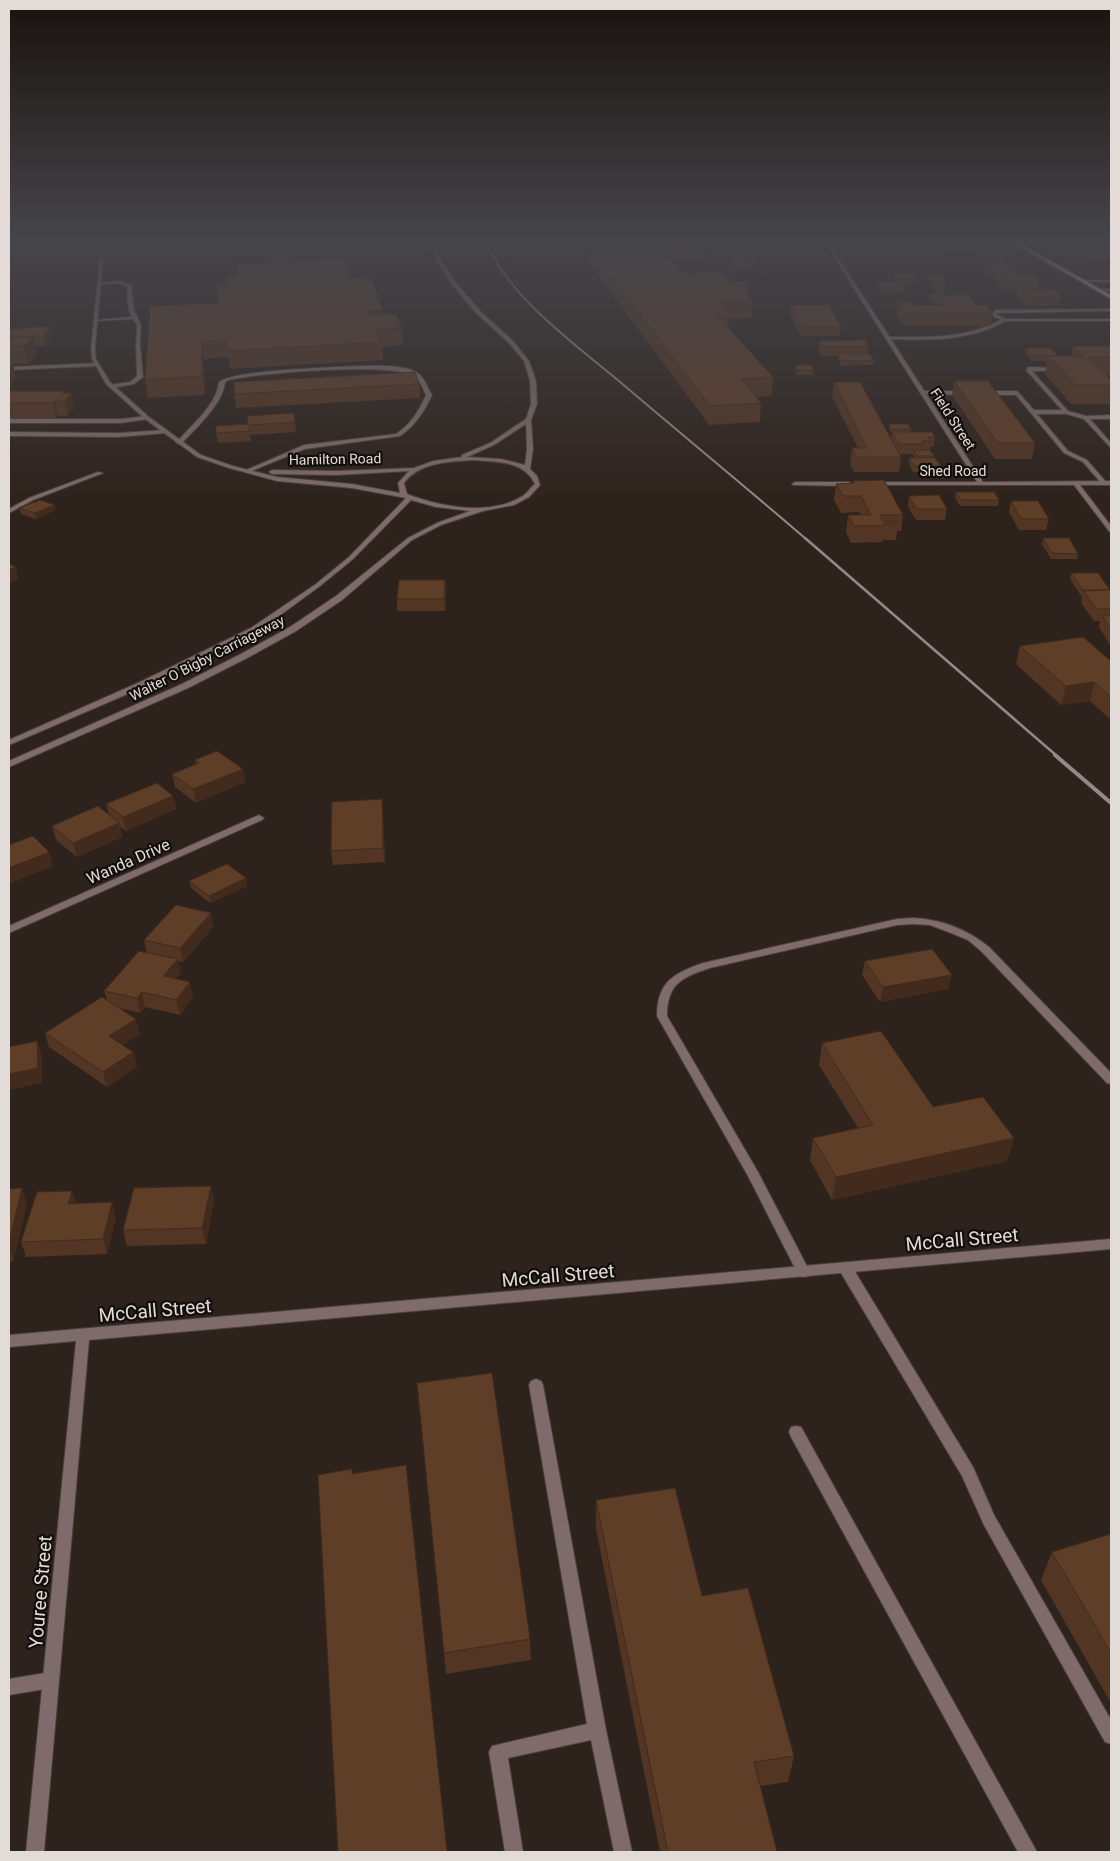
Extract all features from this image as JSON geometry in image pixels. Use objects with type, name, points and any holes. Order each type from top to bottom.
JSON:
[{"type":"street","name":"Hamilton Road","points":[[96,327],[93,349],[94,359],[112,386],[147,418],[199,456],[246,471],[256,472],[336,473],[416,469]]},
{"type":"street","points":[[112,386],[132,383],[140,378],[139,327]]},
{"type":"street","points":[[452,459],[494,460],[513,463],[527,469],[530,449],[528,420],[534,404],[533,381],[526,361],[511,342],[494,327]]},
{"type":"street","name":"Field Street","points":[[881,327],[981,484]]},
{"type":"street","points":[[888,338],[960,335],[994,327]]},
{"type":"street","points":[[9,369],[98,365]]},
{"type":"street","points":[[179,443],[214,403],[221,390],[222,382],[239,376],[359,368],[406,370],[418,376],[428,395],[410,427],[398,435],[304,447],[246,471]]},
{"type":"street","points":[[1064,369],[1028,369],[1066,412]]},
{"type":"street","points":[[923,393],[970,393]]},
{"type":"street","points":[[979,393],[1017,393],[1066,452],[1085,461],[1108,484]]},
{"type":"street","points":[[1033,412],[1066,412],[1086,418],[1111,418]]},
{"type":"street","points":[[9,421],[121,421],[147,418]]},
{"type":"street","points":[[1086,418],[1111,446]]},
{"type":"street","points":[[407,496],[400,483],[405,476],[416,469],[452,459],[492,444],[528,420]]},
{"type":"street","points":[[9,434],[118,435],[165,432]]},
{"type":"street","name":"Walter O Bigby Carriageway","points":[[9,764],[185,686],[293,629],[339,598],[410,539],[439,524],[482,509],[512,503],[533,492],[538,484],[536,476],[527,469]]},
{"type":"street","name":"Hamilton Road","points":[[256,472],[276,479],[352,486],[407,496]]},
{"type":"street","points":[[9,511],[31,499],[100,473]]},
{"type":"street","points":[[795,484],[854,484]]},
{"type":"street","name":"Shed Road","points":[[863,484],[1108,484]]},
{"type":"street","points":[[1076,484],[1111,530]]},
{"type":"street","name":"Walter O Bigby Carriageway","points":[[9,743],[142,684],[254,630],[318,585],[351,558],[407,496],[440,508],[482,509]]},
{"type":"street","name":"Wanda Drive","points":[[9,930],[259,818]]},
{"type":"street","points":[[804,1272],[754,1175],[662,1016],[661,1005],[665,994],[671,984],[682,974],[707,965],[896,922],[931,922],[972,938],[985,949],[1111,1080]]},
{"type":"street","name":"McCall Street","points":[[9,1341],[1111,1244]]},
{"type":"street","points":[[846,1268],[968,1472],[989,1520],[1111,1736]]},
{"type":"street","name":"Youree Street","points":[[35,1852],[83,1335]]},
{"type":"street","points":[[536,1386],[597,1730],[623,1852]]},
{"type":"street","points":[[796,1432],[1028,1852]]},
{"type":"street","points":[[9,1687],[51,1680]]},
{"type":"street","points":[[514,1852],[498,1752],[597,1730]]},
{"type":"building","points":[[50,327],[43,336],[9,337],[9,329]]},
{"type":"building","points":[[149,327],[402,328],[377,330],[381,342],[227,351],[226,340],[202,341],[202,376],[145,380]]},
{"type":"building","points":[[649,327],[728,327],[773,377],[741,379],[761,403],[710,406]]},
{"type":"building","points":[[9,337],[33,337],[24,346],[9,346]]},
{"type":"building","points":[[865,340],[869,346],[822,347],[819,341]]},
{"type":"building","points":[[1073,346],[1111,346],[1111,357],[1088,357],[1111,380],[1111,385],[1075,385],[1048,356],[1083,356]]},
{"type":"building","points":[[1026,348],[1051,348],[1058,356],[1032,356]]},
{"type":"building","points":[[838,354],[870,354],[874,361],[842,361]]},
{"type":"building","points":[[795,365],[811,365],[813,370],[797,370]]},
{"type":"building","points":[[415,372],[419,384],[234,394],[234,382]]},
{"type":"building","points":[[954,381],[988,381],[1035,443],[998,443]]},
{"type":"building","points":[[834,382],[860,382],[901,457],[856,457],[852,448],[867,448]]},
{"type":"building","points":[[9,391],[63,391],[62,393],[71,393],[65,401],[55,401],[53,403],[9,403]]},
{"type":"building","points":[[294,413],[295,422],[249,425],[250,431],[216,433],[216,426],[248,424],[247,416]]},
{"type":"building","points":[[889,424],[908,424],[911,429],[892,429]]},
{"type":"building","points":[[892,432],[932,432],[935,437],[928,437],[931,441],[922,441],[924,444],[899,444]]},
{"type":"building","points":[[914,450],[930,450],[934,456],[917,456]]},
{"type":"building","points":[[909,458],[935,458],[941,466],[914,466]]},
{"type":"building","points":[[884,480],[903,515],[880,515],[883,521],[896,521],[898,523],[884,523],[884,526],[854,526],[848,515],[871,515],[861,496],[843,496],[836,484],[855,483],[853,481]]},
{"type":"building","points":[[956,492],[994,492],[999,500],[961,500]]},
{"type":"building","points":[[939,495],[947,509],[917,509],[909,496]]},
{"type":"building","points":[[40,500],[55,505],[35,513],[19,508]]},
{"type":"building","points":[[1011,501],[1038,501],[1049,519],[1021,519]]},
{"type":"building","points":[[1043,538],[1069,538],[1078,554],[1052,553]]},
{"type":"building","points":[[9,564],[16,567],[9,570]]},
{"type":"building","points":[[1071,573],[1098,573],[1110,590],[1083,590]]},
{"type":"building","points":[[399,580],[445,580],[444,599],[397,599]]},
{"type":"building","points":[[1111,590],[1111,609],[1097,609],[1083,591]]},
{"type":"building","points":[[1102,615],[1111,615],[1111,631]]},
{"type":"building","points":[[1083,637],[1111,661],[1111,697],[1094,682],[1066,686],[1020,646]]},
{"type":"building","points":[[217,751],[243,769],[193,789],[172,774],[199,763],[195,760]]},
{"type":"building","points":[[157,783],[173,796],[123,817],[106,804]]},
{"type":"building","points":[[382,799],[383,848],[331,851],[332,802]]},
{"type":"building","points":[[98,806],[119,823],[73,843],[52,826]]},
{"type":"building","points":[[33,836],[49,852],[9,868],[9,845]]},
{"type":"building","points":[[227,864],[246,878],[209,896],[189,881]]},
{"type":"building","points":[[176,905],[211,913],[180,948],[144,940]]},
{"type":"building","points":[[932,949],[952,975],[883,987],[865,961]]},
{"type":"building","points":[[139,951],[178,959],[163,976],[190,982],[176,1000],[142,992],[137,998],[104,991]]},
{"type":"building","points":[[102,997],[136,1019],[109,1036],[133,1052],[103,1072],[45,1033]]},
{"type":"building","points":[[881,1031],[933,1107],[983,1097],[1014,1138],[836,1177],[813,1138],[873,1125],[822,1043]]},
{"type":"building","points":[[37,1041],[38,1068],[9,1074],[9,1047]]},
{"type":"building","points":[[211,1186],[202,1228],[123,1230],[134,1188]]},
{"type":"building","points":[[22,1188],[9,1242],[9,1189]]},
{"type":"building","points":[[72,1191],[68,1204],[112,1202],[103,1239],[21,1242],[37,1192]]},
{"type":"building","points":[[492,1373],[530,1639],[444,1653],[417,1383]]},
{"type":"building","points":[[406,1465],[447,1852],[338,1852],[318,1475],[352,1469],[352,1474]]},
{"type":"building","points":[[675,1488],[702,1596],[748,1588],[794,1756],[754,1762],[777,1852],[668,1852],[596,1500]]},
{"type":"building","points":[[1111,1534],[1111,1653],[1052,1552]]},
{"type":"railway","points":[[554,327],[806,539]]},
{"type":"railway","points":[[805,538],[1057,756]]},
{"type":"railway","points":[[1055,755],[1111,803]]}]
